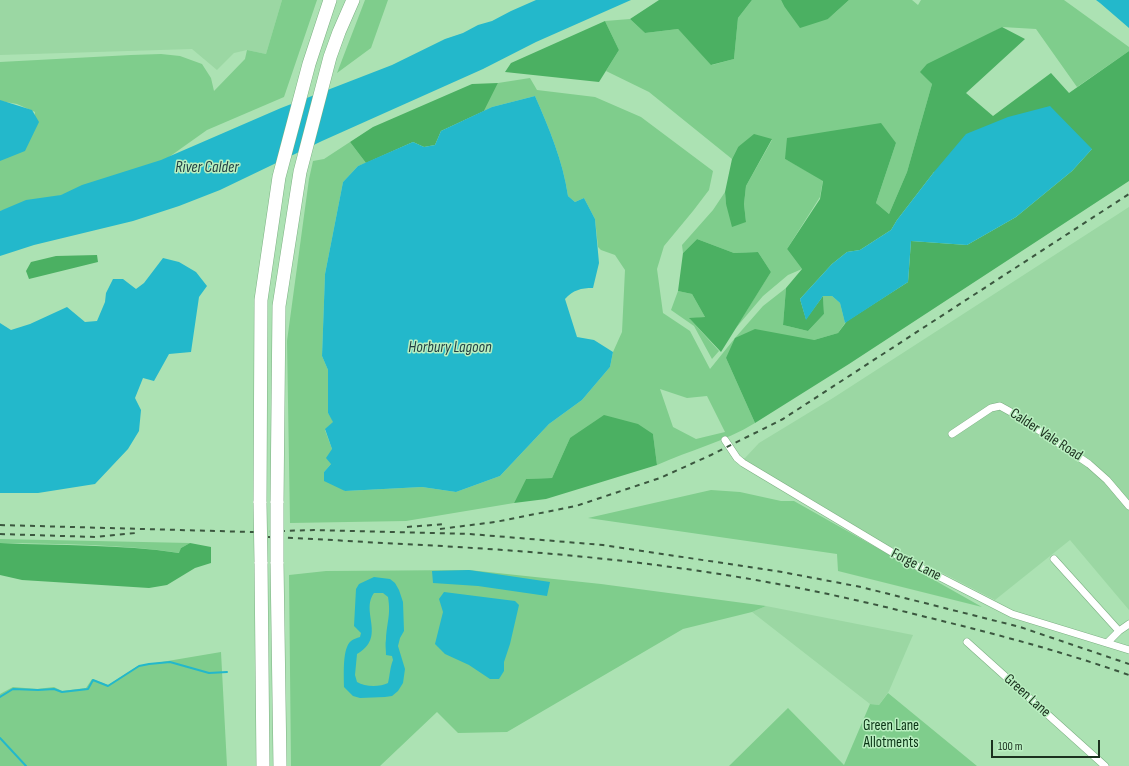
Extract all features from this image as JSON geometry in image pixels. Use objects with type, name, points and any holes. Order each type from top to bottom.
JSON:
[{"type":"highway","points":[[263,766],[260,503],[261,300],[279,177],[308,64],[330,0]]},
{"type":"highway","points":[[280,766],[277,562],[279,306],[300,172],[330,57],[353,0]]},
{"type":"street","name":"Calder Vale Road","points":[[952,434],[990,408],[1000,406],[1018,416],[1089,464],[1107,480],[1129,506]]},
{"type":"street","name":"Forge Lane","points":[[725,440],[737,458],[743,463],[910,564],[939,576],[1012,614],[1129,650]]},
{"type":"street","points":[[1054,558],[1119,631]]},
{"type":"street","points":[[1107,643],[1119,631],[1129,624]]},
{"type":"street","name":"Green Lane","points":[[967,642],[1105,766]]},
{"type":"shaded area","points":[[0,0],[282,0],[266,54],[247,50],[234,53],[217,70],[192,49],[0,55]]},
{"type":"shaded area","points":[[659,0],[752,0],[738,18],[734,59],[711,65],[678,29],[645,33],[630,19]]},
{"type":"shaded area","points":[[781,0],[849,0],[828,19],[800,28]]},
{"type":"shaded area","points":[[605,21],[619,50],[599,82],[505,72],[511,63]]},
{"type":"shaded area","points":[[1002,27],[1025,39],[966,93],[993,116],[1051,73],[1069,93],[1129,51],[1129,181],[849,364],[755,423],[726,358],[735,338],[755,329],[814,340],[838,333],[847,321],[908,282],[911,241],[967,245],[1016,217],[1072,171],[1092,149],[934,172],[891,230],[860,250],[847,252],[832,264],[800,299],[806,319],[823,296],[824,314],[808,331],[783,325],[786,288],[802,269],[787,249],[820,199],[823,181],[785,159],[787,138],[881,123],[896,143],[876,203],[889,214],[907,172],[932,84],[920,72],[927,64]]},
{"type":"shaded area","points":[[498,83],[484,111],[441,131],[435,145],[424,147],[413,142],[366,163],[350,142],[373,127],[472,84]]},
{"type":"shaded area","points":[[754,134],[772,139],[746,186],[744,204],[746,222],[732,227],[726,204],[725,192],[732,159],[738,147]]},
{"type":"shaded area","points":[[1129,207],[1129,610],[1070,540],[995,600],[921,562],[909,560],[894,548],[882,544],[870,535],[801,493],[756,470],[737,458],[745,458],[759,443],[833,398]]},
{"type":"shaded area","points":[[697,239],[734,253],[758,252],[771,272],[721,352],[689,318],[705,317],[692,294],[678,291],[683,253]]},
{"type":"shaded area","points":[[97,255],[98,262],[29,279],[26,271],[31,262],[56,256]]},
{"type":"shaded area","points":[[604,415],[638,424],[653,434],[657,465],[546,499],[514,503],[526,479],[552,478],[570,438]]},
{"type":"shaded area","points":[[0,543],[135,548],[179,553],[181,548],[190,543],[211,547],[211,563],[195,568],[167,585],[149,588],[22,580],[0,575]]},
{"type":"shaded area","points":[[766,606],[913,635],[889,691],[879,705],[870,704],[752,612]]},
{"type":"green space","points":[[282,0],[317,0],[284,97],[207,130],[162,162],[62,195],[0,211],[0,159],[34,120],[35,112],[17,104],[0,101],[0,62],[161,54],[180,56],[202,64],[211,78],[214,91],[245,59],[247,50],[266,54]]},
{"type":"green space","points":[[365,0],[388,0],[371,48],[337,73]]},
{"type":"green space","points":[[752,0],[781,0],[784,6],[828,19],[849,0],[912,0],[918,5],[921,0],[1064,0],[1129,47],[1129,51],[1077,87],[1036,29],[1002,27],[921,72],[932,84],[907,172],[889,214],[876,203],[896,143],[785,159],[823,180],[820,197],[787,249],[802,269],[788,275],[763,296],[735,329],[771,272],[758,252],[734,253],[697,239],[683,253],[682,245],[713,210],[725,192],[726,204],[746,222],[744,204],[746,186],[772,140],[738,147],[732,159],[649,92],[606,71],[619,50],[605,21],[630,19],[645,33],[678,29],[712,65],[734,59],[738,18]]},
{"type":"green space","points":[[530,78],[537,90],[595,97],[641,117],[713,171],[709,190],[664,246],[657,269],[663,313],[690,331],[710,369],[763,306],[786,288],[783,325],[808,331],[824,314],[823,296],[832,296],[840,303],[845,323],[838,333],[814,340],[726,358],[755,423],[719,441],[657,465],[653,434],[570,438],[552,478],[526,479],[514,503],[406,521],[290,523],[287,341],[309,179],[313,161],[324,159],[350,142],[366,163],[358,166],[343,182],[325,274],[322,356],[328,370],[328,413],[334,422],[325,430],[332,449],[331,464],[324,472],[345,491],[422,487],[456,492],[500,476],[549,424],[582,400],[610,367],[613,352],[622,332],[625,270],[615,255],[601,250],[598,247],[595,219],[584,198],[575,202],[568,196],[559,157],[535,96],[492,107],[484,111],[498,83]],"holes":[[[660,389],[687,398],[707,396],[725,432],[696,439],[673,427]]]},
{"type":"green space","points":[[678,291],[692,294],[705,317],[690,319],[719,351],[712,359],[694,326],[671,310]]},
{"type":"green space","points":[[711,490],[740,492],[781,501],[794,501],[982,607],[838,571],[837,554],[588,518]]},
{"type":"green space","points":[[0,539],[190,543],[181,548],[180,553],[113,546],[0,543]]},
{"type":"green space","points":[[469,570],[601,584],[766,606],[752,612],[683,629],[507,732],[458,733],[437,712],[380,766],[291,766],[289,575],[326,571]]},
{"type":"green space","points":[[221,652],[227,766],[0,766],[0,694],[13,687],[37,689],[54,687],[62,691],[86,688],[92,679],[108,685],[138,666]]},
{"type":"green space","name":"Green Lane Allotments","points":[[888,693],[977,766],[729,766],[788,708],[844,765],[870,704],[879,705]]},
{"type":"water","name":"River Calder","points":[[536,0],[631,0],[536,42],[483,69],[322,141],[220,190],[179,206],[133,221],[34,245],[0,256],[0,211],[26,200],[61,195],[82,185],[161,160],[281,108],[392,65],[445,39],[463,33],[478,25],[492,21]]},
{"type":"water","points":[[1096,0],[1129,0],[1129,28],[1100,3]]},
{"type":"water","name":"Horbury Lagoon","points":[[535,96],[559,157],[568,196],[575,202],[584,198],[595,219],[599,263],[593,288],[578,290],[571,293],[565,299],[577,337],[594,340],[613,352],[610,367],[582,400],[549,424],[500,476],[456,492],[422,487],[345,491],[324,481],[324,472],[331,464],[326,458],[332,449],[325,429],[333,422],[328,413],[328,370],[322,356],[325,274],[343,182],[358,166],[413,142],[424,147],[435,145],[441,131],[492,107]]},
{"type":"water","points":[[0,100],[32,110],[39,122],[25,151],[0,161]]},
{"type":"water","points":[[1050,106],[1092,149],[1072,171],[1016,217],[967,245],[911,241],[908,282],[845,323],[840,303],[832,296],[823,296],[806,320],[800,299],[832,264],[847,252],[860,250],[891,230],[934,172],[966,134],[1008,117]]},
{"type":"water","points":[[163,258],[179,262],[196,272],[207,286],[199,297],[191,352],[169,354],[154,381],[143,378],[135,398],[141,410],[139,431],[128,449],[95,484],[38,493],[0,493],[0,323],[11,330],[30,324],[67,307],[85,322],[97,321],[105,302],[106,293],[113,279],[123,279],[136,289],[144,283]]},
{"type":"water","points":[[469,570],[550,582],[547,596],[478,586],[433,583],[432,571]]},
{"type":"water","points":[[374,577],[390,579],[395,583],[399,590],[403,602],[404,631],[398,646],[405,669],[403,683],[398,691],[392,696],[360,698],[353,696],[344,687],[344,662],[346,650],[351,641],[360,637],[361,633],[354,626],[356,589],[359,584]],"holes":[[[374,593],[383,593],[388,597],[389,609],[386,655],[392,656],[393,660],[388,683],[377,686],[368,686],[357,682],[355,675],[357,654],[366,647],[372,632],[370,600]]]},
{"type":"water","points":[[444,592],[515,601],[519,605],[510,644],[504,662],[504,671],[499,679],[490,679],[469,665],[445,654],[435,644],[443,612],[439,599]]},
{"type":"waterway","points":[[0,697],[13,689],[54,689],[62,692],[88,689],[93,680],[108,686],[139,666],[149,664],[170,662],[209,673],[227,672]]},
{"type":"waterway","points":[[0,738],[26,766]]},
{"type":"railway","points":[[440,529],[495,522],[576,506],[660,478],[711,455],[783,419],[1129,194]]},
{"type":"railway","points":[[407,527],[446,524]]},
{"type":"railway","points":[[0,525],[252,532],[314,530],[470,534],[603,545],[782,572],[861,587],[1020,627],[1129,664]]},
{"type":"railway","points":[[0,534],[95,537],[136,533]]},
{"type":"railway","points":[[268,537],[442,546],[557,554],[703,571],[829,594],[891,608],[1052,650],[1129,675]]}]
